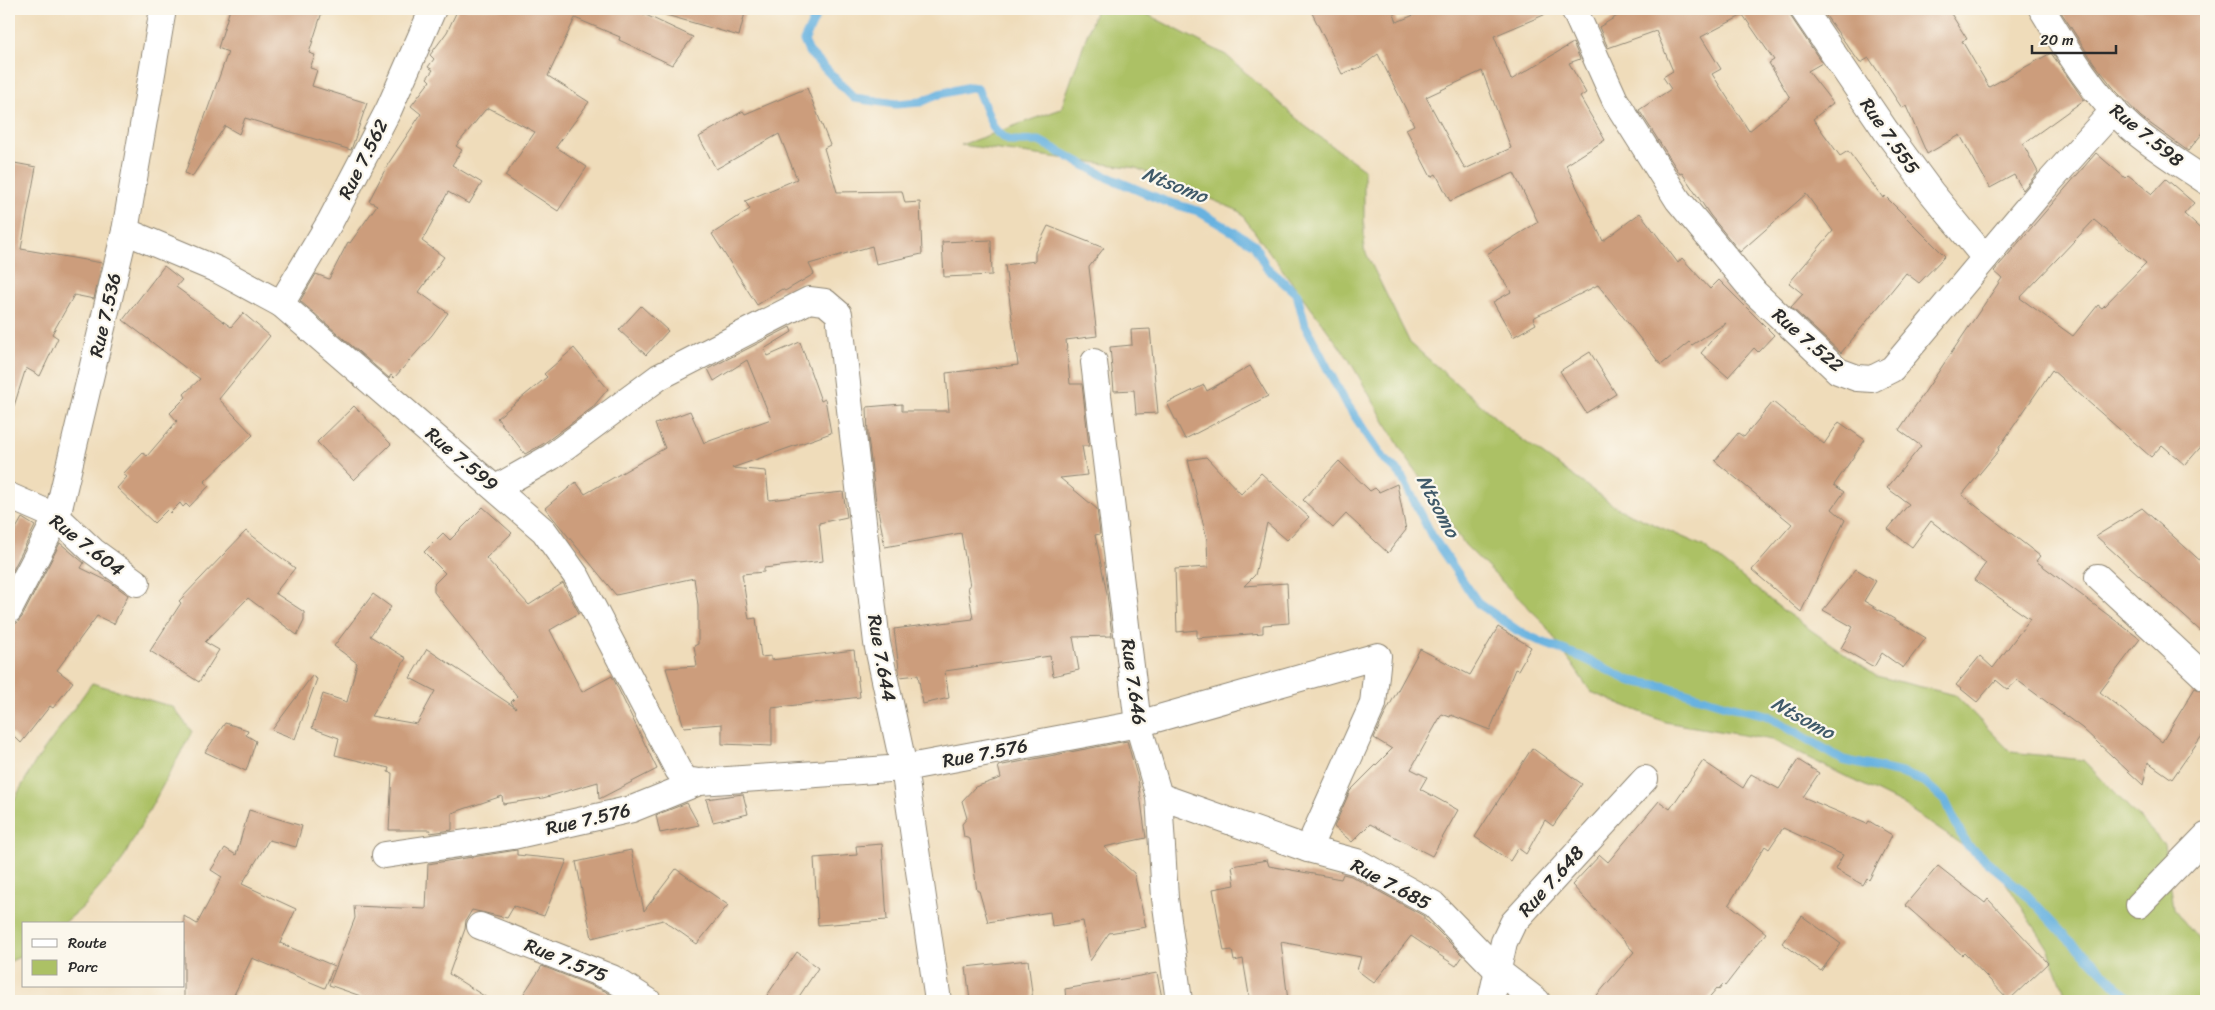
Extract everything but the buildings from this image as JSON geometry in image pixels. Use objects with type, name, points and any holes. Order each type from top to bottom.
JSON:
[{"type":"street","name":"Rue 7.536","points":[[9,610],[57,517],[125,231],[164,9]]},
{"type":"street","name":"Rue 7.562","points":[[281,304],[330,222],[380,127],[433,9]]},
{"type":"street","name":"Rue 7.522","points":[[1574,9],[1615,100],[1678,200],[1755,293],[1838,371],[1856,378],[1872,379],[1892,369],[1985,258],[2114,110]]},
{"type":"street","name":"Rue 7.555","points":[[1803,9],[1930,192],[1985,258]]},
{"type":"street","name":"Rue 7.598","points":[[2042,9],[2083,75],[2114,110],[2150,143],[2206,181]]},
{"type":"street","name":"Rue 7.599","points":[[125,231],[218,270],[281,304],[544,531],[577,576],[678,770],[686,780],[699,782]]},
{"type":"street","name":"Rue 7.644","points":[[496,488],[551,457],[659,377],[712,349],[809,300],[825,302],[839,314],[877,643],[904,768],[938,1001]]},
{"type":"street","name":"Rue 7.646","points":[[1094,362],[1138,724],[1159,796],[1165,898],[1179,1001]]},
{"type":"street","name":"Rue 7.604","points":[[9,496],[57,517],[93,551],[137,583]]},
{"type":"street","points":[[2098,577],[2206,678]]},
{"type":"street","name":"Rue 7.576","points":[[385,855],[513,836],[632,810],[699,782],[904,768],[1138,724],[1378,656],[1373,704],[1308,849]]},
{"type":"street","name":"Rue 7.648","points":[[1491,1001],[1504,942],[1513,924],[1644,780]]},
{"type":"street","name":"Rue 7.685","points":[[1159,796],[1308,849],[1357,862],[1433,904],[1498,970],[1536,1001]]},
{"type":"street","points":[[2139,905],[2206,836]]},
{"type":"street","name":"Rue 7.575","points":[[480,926],[612,978],[648,1001]]},
{"type":"green space","points":[[1096,9],[1137,9],[1226,55],[1305,126],[1364,169],[1364,249],[1410,343],[1513,433],[1619,509],[1703,546],[1784,611],[1876,676],[1955,695],[2011,752],[2083,760],[2165,845],[2174,909],[2206,949],[2206,1001],[2068,1001],[2048,948],[1997,869],[1902,804],[1772,740],[1665,722],[1591,692],[1543,622],[1465,545],[1402,451],[1348,358],[1239,211],[1136,168],[961,145],[1061,109]]},
{"type":"green space","points":[[92,683],[173,707],[192,732],[120,864],[82,908],[65,922],[22,922],[22,956],[9,962],[9,809],[34,764]]},
{"type":"waterway","name":"Ntsomo","points":[[819,9],[804,41],[809,52],[854,98],[896,104],[921,102],[939,94],[970,87],[977,88],[993,127],[999,134],[1010,141],[1039,141],[1105,176],[1164,201],[1198,211],[1254,244],[1266,267],[1297,294],[1305,325],[1344,400],[1384,459],[1400,473],[1432,536],[1478,603],[1518,631],[1581,657],[1631,681],[1667,687],[1725,705],[1766,715],[1843,760],[1901,773],[1923,781],[1945,801],[1966,844],[2025,893],[2067,938],[2131,1001]]}]
